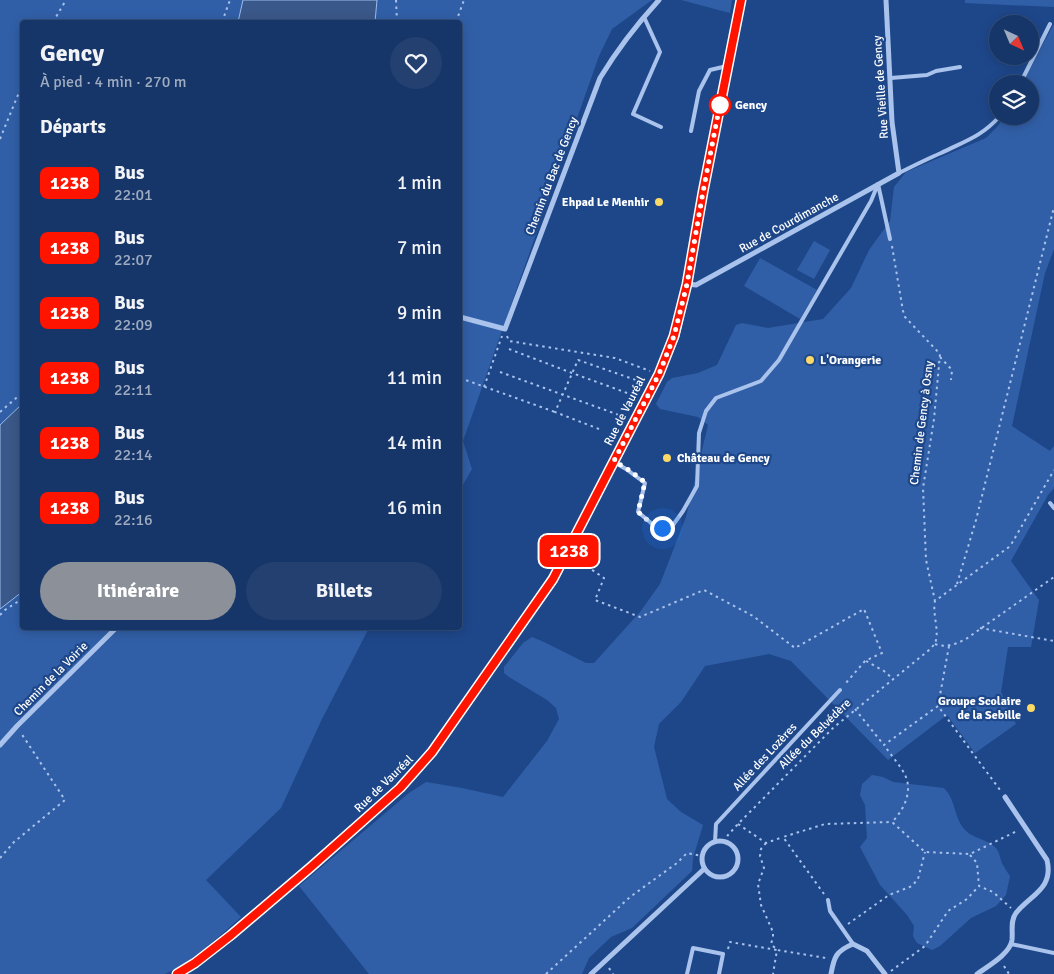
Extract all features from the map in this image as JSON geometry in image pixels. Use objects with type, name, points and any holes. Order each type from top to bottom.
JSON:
[{"type":"street","name":"Chemin du Bac de Gency","points":[[505,329],[600,78],[612,58],[659,0]]},
{"type":"street","name":"Rue de Vauréal","points":[[177,974],[215,948],[304,873],[400,788],[423,764],[553,579],[659,374],[674,336],[687,284],[741,0]]},
{"type":"street","name":"Rue Vieille de Gency","points":[[886,0],[892,122],[898,173]]},
{"type":"street","name":"Rue de Courdimanche","points":[[687,284],[696,285],[898,173]]},
{"type":"street","points":[[462,318],[505,329]]},
{"type":"street","name":"Chemin de la Voirie","points":[[0,745],[114,630]]},
{"type":"street","points":[[977,974],[1003,955],[1011,944],[1012,922],[1016,913],[1044,890],[1051,874],[1051,868],[1047,860],[1005,797]]},
{"type":"street","points":[[714,842],[724,842],[733,847],[738,858],[730,874],[719,877],[713,876],[704,869],[702,856],[706,847],[714,842]]},
{"type":"street","points":[[591,974],[704,869]]},
{"type":"street","points":[[831,974],[834,959],[841,950],[853,944],[867,951],[886,974]]},
{"type":"lane","points":[[644,17],[660,52],[633,114],[660,128]]},
{"type":"lane","points":[[1024,75],[1050,24]]},
{"type":"lane","points":[[692,131],[699,91],[710,70],[728,66]]},
{"type":"lane","points":[[891,78],[927,74],[960,67]]},
{"type":"lane","points":[[898,173],[970,140],[991,125]]},
{"type":"lane","points":[[878,184],[890,239]]},
{"type":"lane","points":[[614,461],[645,482],[638,512],[651,523],[662,528],[673,525],[697,486],[700,433],[706,411],[716,398],[761,381],[779,360],[871,201],[878,184]]},
{"type":"lane","points":[[1050,503],[1054,508]]},
{"type":"lane","name":"Allée des Lozères","points":[[714,842],[716,824],[840,690]]},
{"type":"lane","points":[[828,900],[830,911],[853,944]]},
{"type":"lane","points":[[1011,944],[1054,953]]},
{"type":"lane","points":[[687,974],[693,948],[723,954],[719,974]]},
{"type":"path","points":[[54,20],[66,0]]},
{"type":"path","points":[[223,20],[230,0]]},
{"type":"path","points":[[396,0],[397,20]]},
{"type":"path","points":[[457,20],[464,0]]},
{"type":"path","points":[[0,139],[20,90]]},
{"type":"path","points":[[957,584],[976,520],[1054,207]]},
{"type":"path","name":"Chemin de Gency à Osny","points":[[890,239],[905,317],[940,354],[934,419],[923,488],[926,560],[935,601]]},
{"type":"path","points":[[505,329],[509,341],[615,358],[659,374]]},
{"type":"path","points":[[484,387],[505,329]]},
{"type":"path","points":[[509,349],[630,394]]},
{"type":"path","points":[[940,358],[952,370],[952,380]]},
{"type":"path","points":[[554,412],[578,360],[636,380]]},
{"type":"path","points":[[500,372],[620,415]]},
{"type":"path","points":[[462,379],[599,429]]},
{"type":"path","points":[[0,412],[20,395]]},
{"type":"path","points":[[1054,470],[1012,543],[935,601],[936,635],[934,644],[949,646],[966,639],[1054,577]]},
{"type":"path","points":[[580,562],[604,578],[595,600],[640,616],[704,590],[753,616],[795,648],[864,609],[882,653],[865,661],[840,690]]},
{"type":"path","points":[[0,615],[20,600]]},
{"type":"path","points":[[980,628],[1054,641]]},
{"type":"path","name":"Allée du Belvédère","points":[[724,842],[738,824],[833,728],[934,644]]},
{"type":"path","points":[[884,745],[938,706],[949,646]]},
{"type":"path","points":[[865,661],[884,671],[893,679]]},
{"type":"path","points":[[938,706],[1005,797]]},
{"type":"path","points":[[777,950],[771,944],[773,932],[761,905],[758,893],[758,884],[764,868],[760,856],[761,849],[766,843],[825,824],[892,822],[900,814],[907,800],[909,786],[905,775],[855,709]]},
{"type":"path","points":[[0,858],[14,842],[65,800],[17,726]]},
{"type":"path","points":[[892,822],[924,852],[970,854],[1025,827]]},
{"type":"path","points":[[738,824],[766,843]]},
{"type":"path","points":[[784,837],[828,900]]},
{"type":"path","points":[[842,928],[889,895],[912,886],[918,880],[924,852]]},
{"type":"path","points":[[546,974],[630,897],[677,863],[687,853],[702,856]]},
{"type":"path","points":[[886,974],[925,946],[948,911],[967,900],[979,886],[977,863],[970,854]]},
{"type":"path","points":[[979,886],[993,892],[1016,913]]},
{"type":"path","points":[[723,954],[728,951],[730,942],[834,959]]},
{"type":"path","points":[[773,974],[777,950]]},
{"type":"shaded area","points":[[0,0],[243,0],[238,20],[20,20],[20,406],[0,425]]},
{"type":"shaded area","points":[[243,0],[377,0],[375,20],[238,20]]},
{"type":"shaded area","points":[[377,0],[652,0],[612,29],[599,56],[463,441],[472,469],[462,486],[462,20],[375,20]]},
{"type":"shaded area","points":[[681,0],[732,0],[730,13]]},
{"type":"shaded area","points":[[965,0],[1054,0],[1054,7],[965,3]]},
{"type":"shaded area","points":[[1054,24],[1054,249],[1045,273],[1012,426],[1050,451],[1054,446],[1054,488],[1048,495],[1011,561],[1039,600],[1031,647],[1008,647],[1001,692],[1016,724],[975,753],[947,715],[888,760],[791,661],[769,654],[705,666],[681,702],[659,724],[654,747],[667,799],[681,812],[703,825],[693,858],[692,871],[632,928],[611,937],[589,958],[582,974],[369,974],[299,886],[409,793],[426,782],[503,797],[547,741],[559,719],[556,708],[547,700],[509,677],[504,673],[504,667],[523,643],[532,637],[586,663],[594,663],[640,612],[660,584],[686,517],[708,425],[698,417],[660,409],[656,404],[667,382],[672,378],[698,373],[717,365],[736,325],[742,323],[768,328],[823,319],[851,288],[869,250],[890,221],[894,187],[906,172],[986,138],[998,125],[1039,125],[1039,75],[1026,75],[1031,65],[1039,65],[1039,51]]},
{"type":"shaded area","points":[[814,241],[830,250],[814,279],[797,270]]},
{"type":"shaded area","points":[[760,258],[817,290],[800,319],[744,286]]},
{"type":"shaded area","points":[[20,406],[20,594],[0,609],[0,425]]},
{"type":"shaded area","points":[[20,594],[20,630],[368,630],[322,719],[281,808],[206,880],[241,917],[214,941],[176,969],[165,974],[0,974],[0,609]]},
{"type":"shaded area","points":[[872,775],[883,777],[893,782],[944,788],[951,798],[961,825],[968,833],[996,848],[1010,876],[1006,895],[996,906],[971,918],[940,946],[932,950],[917,943],[913,936],[914,926],[907,915],[880,885],[860,847],[867,838],[865,805],[860,795],[862,784]]},
{"type":"bus line","name":"1238","points":[[177,974],[195,963],[231,935],[400,788],[432,752],[553,579],[659,374],[674,336],[687,284],[741,0]]},
{"type":"place","name":"Gency","points":[[720,105]]},
{"type":"place","name":"Ehpad Le Menhir","points":[[659,202]]},
{"type":"place","name":"L'Orangerie","points":[[810,360]]},
{"type":"place","name":"Château de Gency","points":[[667,458]]},
{"type":"place","name":"Groupe Scolaire de la Sebille","points":[[1031,708]]},
{"type":"route","points":[[662,528],[651,523],[638,512],[645,482],[614,461],[659,374],[674,336],[687,284],[720,105]]}]
